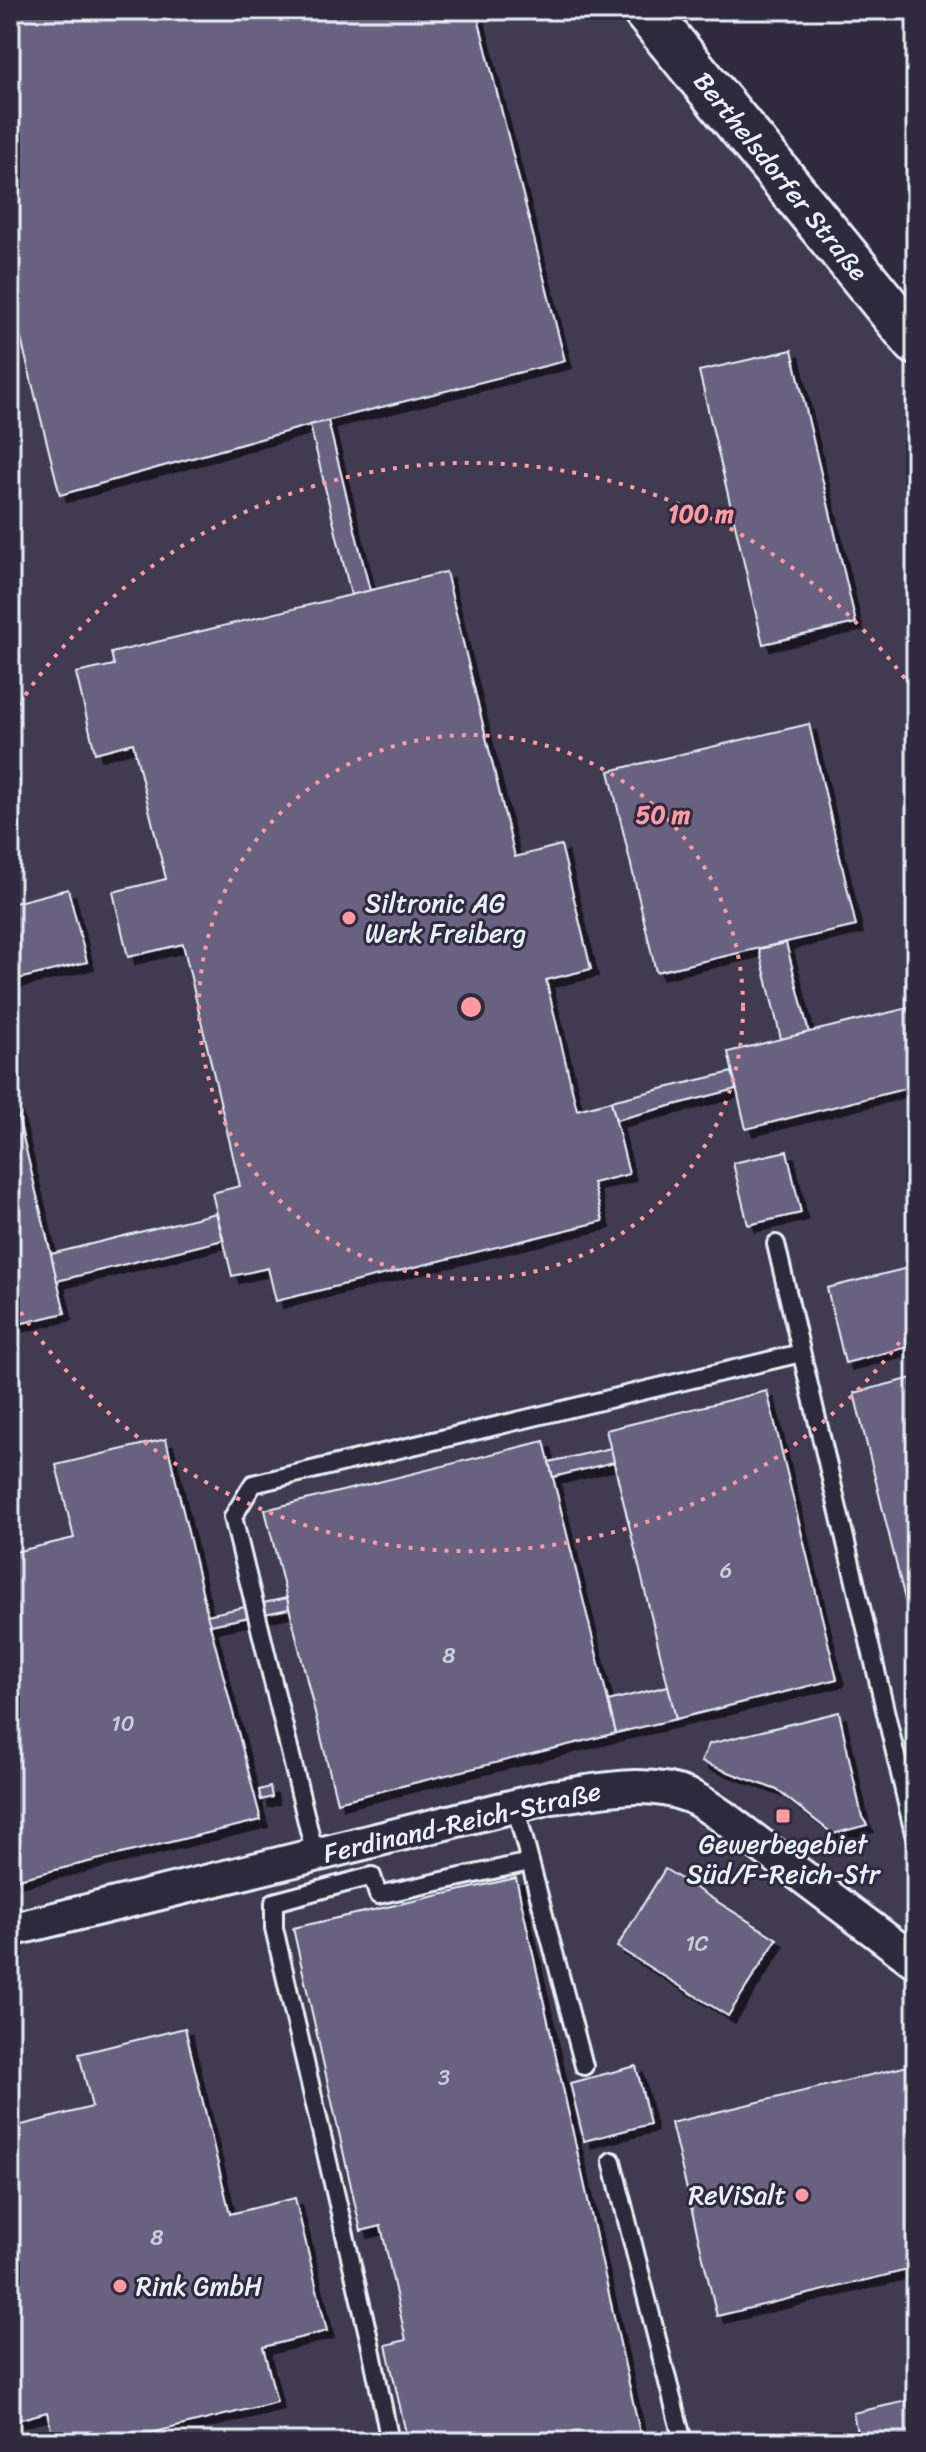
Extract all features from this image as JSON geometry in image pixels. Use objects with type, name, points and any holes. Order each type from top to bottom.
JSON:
[{"type":"street","name":"Berthelsdorfer Straße","points":[[645,10],[916,342]]},
{"type":"street","name":"Ferdinand-Reich-Straße","points":[[10,1930],[515,1805],[601,1789],[652,1786],[690,1796],[752,1838],[916,1962]]},
{"type":"lane","points":[[776,1244],[916,1842]]},
{"type":"lane","points":[[315,1855],[233,1517],[253,1484],[801,1353]]},
{"type":"lane","points":[[515,1805],[584,2066]]},
{"type":"lane","points":[[390,2442],[274,1928],[274,1902],[372,1876],[378,1895],[530,1862]]},
{"type":"lane","points":[[612,2161],[683,2442]]},
{"type":"shaded area","points":[[10,10],[634,10],[916,371],[916,2442],[10,2442]]},
{"type":"building","points":[[10,10],[476,10],[565,361],[310,425],[60,495],[10,295]]},
{"type":"building","points":[[792,350],[856,623],[763,644],[699,371]]},
{"type":"building","points":[[328,421],[370,591],[351,595],[310,425]]},
{"type":"building","name":"Siltronic AG Werk Freiberg","points":[[446,572],[515,857],[561,845],[591,969],[546,980],[577,1110],[611,1101],[629,1174],[593,1183],[603,1221],[276,1301],[268,1268],[232,1276],[212,1193],[240,1186],[183,944],[128,957],[113,892],[166,879],[133,743],[95,753],[76,673],[114,665],[111,653]]},
{"type":"building","points":[[809,724],[856,926],[656,972],[609,771]]},
{"type":"building","points":[[68,889],[87,962],[10,981],[10,904]]},
{"type":"building","points":[[786,943],[809,1033],[781,1039],[759,949]]},
{"type":"building","points":[[916,1006],[916,1086],[746,1129],[728,1052]]},
{"type":"building","points":[[732,1072],[736,1089],[616,1120],[611,1101]]},
{"type":"building","points":[[10,1083],[65,1313],[10,1326]]},
{"type":"building","points":[[787,1151],[801,1213],[748,1225],[733,1163]]},
{"type":"building","points":[[216,1213],[223,1240],[57,1281],[51,1254]]},
{"type":"building","points":[[916,1266],[916,1345],[845,1363],[827,1288]]},
{"type":"building","points":[[916,1377],[916,1644],[854,1393]]},
{"type":"building","points":[[767,1391],[837,1679],[676,1719],[606,1430]]},
{"type":"building","points":[[166,1439],[261,1820],[10,1881],[10,1553],[74,1538],[56,1465]]},
{"type":"building","points":[[544,1441],[616,1733],[337,1802],[265,1510]]},
{"type":"building","points":[[611,1448],[614,1462],[553,1477],[549,1462]]},
{"type":"building","points":[[287,1598],[289,1609],[210,1625],[207,1615]]},
{"type":"building","points":[[668,1686],[676,1719],[616,1733],[608,1701]]},
{"type":"building","points":[[839,1712],[862,1817],[867,1825],[833,1834],[777,1790],[701,1762],[709,1744]]},
{"type":"building","points":[[270,1787],[272,1797],[261,1800],[259,1790]]},
{"type":"building","points":[[665,1869],[777,1939],[728,2016],[617,1947]]},
{"type":"building","points":[[516,1878],[642,2442],[408,2442],[386,2345],[406,2340],[381,2226],[361,2231],[293,1928]]},
{"type":"building","points":[[185,2028],[230,2214],[295,2198],[327,2331],[263,2347],[277,2402],[115,2442],[54,2442],[47,2412],[10,2422],[10,2128],[92,2107],[79,2054]]},
{"type":"building","name":"ReViSalt","points":[[916,2064],[916,2268],[717,2316],[671,2123]]},
{"type":"building","points":[[636,2066],[650,2124],[584,2141],[570,2083]]},
{"type":"building","points":[[916,2399],[916,2442],[859,2442],[853,2413]]},
{"type":"place","name":"Siltronic AG Werk Freiberg","points":[[349,918]]},
{"type":"place","name":"Gewerbegebiet Süd/F-Reich-Str","points":[[783,1816]]},
{"type":"place","name":"ReViSalt","points":[[802,2195]]},
{"type":"place","name":"Rink GmbH","points":[[120,2286]]}]
